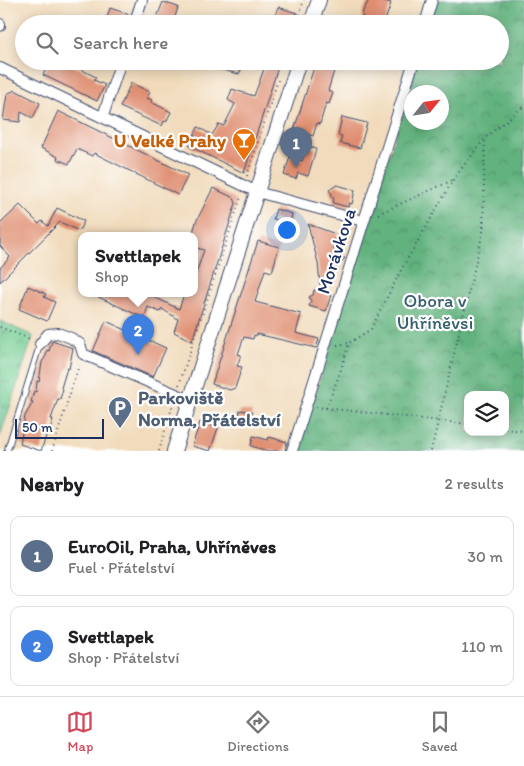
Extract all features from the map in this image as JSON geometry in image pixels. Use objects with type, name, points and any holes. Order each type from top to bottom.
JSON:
[{"type":"main road","points":[[314,15],[319,0]]},
{"type":"main road","points":[[174,451],[296,70]]},
{"type":"street","points":[[137,15],[142,0]]},
{"type":"street","points":[[428,15],[432,0]]},
{"type":"street","points":[[0,68],[103,116],[257,192],[364,221]]},
{"type":"street","points":[[103,116],[119,70]]},
{"type":"street","name":"Morávkova","points":[[292,451],[411,70]]},
{"type":"street","points":[[40,344],[48,334],[58,333],[80,344],[83,354],[190,400]]},
{"type":"lane","points":[[7,451],[40,344]]},
{"type":"path","points":[[299,15],[304,0]]},
{"type":"path","points":[[159,451],[278,80]]},
{"type":"path","points":[[326,408],[340,373],[349,343],[371,329],[400,272],[453,180],[485,138],[524,106]]},
{"type":"path","points":[[432,451],[483,232],[485,138]]},
{"type":"path","points":[[364,221],[453,180]]},
{"type":"path","points":[[0,327],[40,344]]},
{"type":"path","points":[[52,451],[83,354]]},
{"type":"path","points":[[306,406],[464,423]]},
{"type":"path","points":[[509,429],[524,431]]},
{"type":"green space","name":"Obora v Uhříněvsi","points":[[437,0],[524,0],[524,451],[298,451],[404,106],[404,130],[449,130],[449,85],[411,85],[415,70],[509,70],[509,15],[432,15]]},
{"type":"green space","points":[[0,321],[33,336],[0,437]]},
{"type":"building","points":[[369,0],[381,0],[391,3],[387,15],[362,15]]},
{"type":"building","points":[[163,2],[178,7],[176,15],[158,15]]},
{"type":"building","points":[[278,7],[297,13],[296,15],[275,15]]},
{"type":"building","points":[[110,8],[128,14],[128,15],[108,15]]},
{"type":"building","points":[[46,70],[82,70],[96,77],[94,80],[105,85],[97,101],[43,75]]},
{"type":"building","points":[[222,70],[241,70],[239,74]]},
{"type":"building","points":[[264,70],[277,70],[244,173],[189,146],[198,127],[212,135],[219,124],[224,126],[235,104],[228,100],[232,89],[254,96]]},
{"type":"building","points":[[313,70],[334,70],[328,91],[333,93],[329,104],[326,103],[320,124],[317,123],[313,136],[294,130]]},
{"type":"building","points":[[131,83],[150,92],[147,98],[152,100],[151,102],[171,112],[162,126],[120,107]]},
{"type":"building","points":[[15,90],[40,103],[33,118],[21,112],[20,122],[3,120],[7,94]]},
{"type":"building","points":[[58,111],[188,175],[178,195],[94,153],[92,156],[77,149],[69,164],[57,159],[58,157],[41,148]]},
{"type":"building","points":[[342,117],[367,123],[360,148],[340,143],[342,136],[338,135]]},
{"type":"building","points":[[307,146],[316,149],[308,176],[298,173],[296,179],[284,175],[290,157],[302,161]]},
{"type":"building","points":[[337,185],[355,190],[352,204],[349,203],[348,207],[333,203],[334,197],[331,197],[332,194],[329,190]]},
{"type":"building","points":[[213,188],[234,198],[236,203],[192,341],[174,332],[178,319],[162,309],[160,312],[148,307],[144,318],[98,297],[154,297],[179,309],[183,297],[198,297],[198,267],[204,250],[198,248],[198,232],[193,232],[196,222]]},
{"type":"building","points":[[20,205],[39,224],[42,221],[48,226],[57,208],[84,221],[79,231],[60,222],[0,282],[0,268],[10,257],[0,246],[0,224]]},
{"type":"building","points":[[276,209],[292,214],[290,223],[273,219]]},
{"type":"building","points":[[308,224],[341,236],[332,241],[336,257],[345,258],[320,285],[318,263]]},
{"type":"building","points":[[258,241],[279,247],[272,272],[265,270],[255,302],[301,314],[296,333],[319,339],[316,348],[257,334],[256,336],[254,335],[253,339],[244,337],[238,354],[241,355],[237,366],[242,367],[235,388],[230,390],[212,384]]},
{"type":"building","points":[[28,286],[46,294],[44,297],[55,302],[47,321],[19,309]]},
{"type":"building","points":[[314,290],[331,295],[326,311],[309,306],[311,301],[309,297],[313,295]]},
{"type":"building","points":[[106,321],[166,348],[153,377],[93,351]]},
{"type":"building","points":[[52,341],[73,348],[69,369],[67,368],[61,388],[63,389],[60,399],[58,399],[51,419],[53,419],[50,430],[48,430],[41,451],[20,444],[25,416],[33,402],[31,402],[34,391],[36,392],[37,381],[39,382],[42,362],[47,350],[49,351]]},
{"type":"building","points":[[240,410],[252,412],[250,423],[238,420]]},
{"type":"building","points":[[200,422],[218,428],[210,451],[192,446]]},
{"type":"building","points":[[253,436],[268,440],[269,437],[287,442],[285,451],[268,451],[251,446]]},
{"type":"place","name":"U Velké Prahy","points":[[244,161]]},
{"type":"place","name":"EuroOil, Praha, Uhříněves","points":[[296,168]]},
{"type":"place","name":"Svettlapek","points":[[138,355]]},
{"type":"place","name":"Parkoviště Norma, Přátelství","points":[[120,429]]}]
